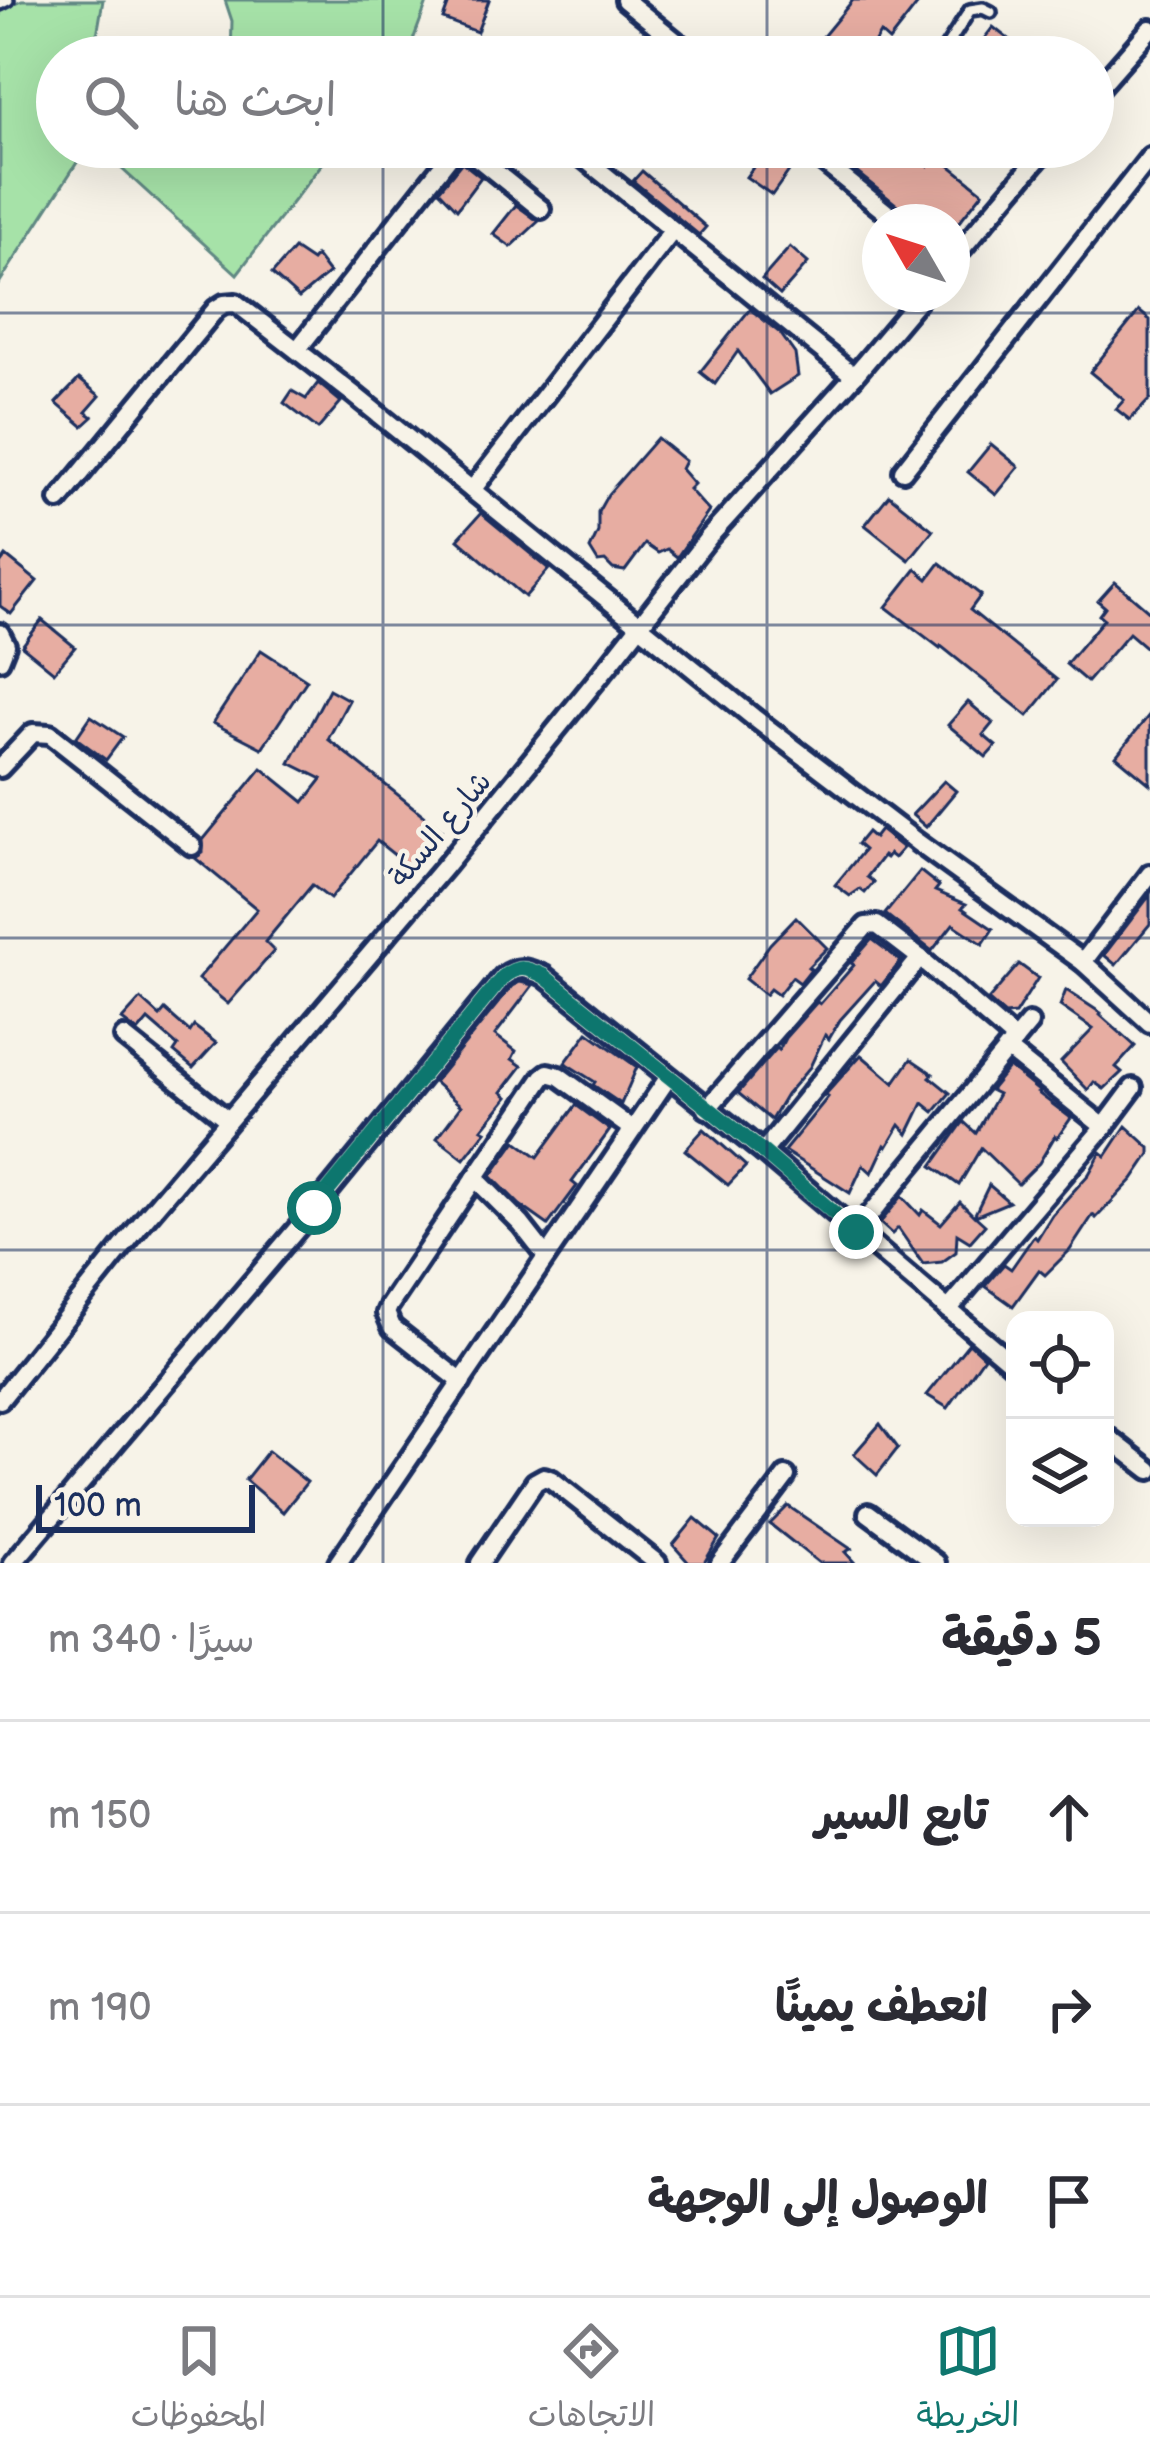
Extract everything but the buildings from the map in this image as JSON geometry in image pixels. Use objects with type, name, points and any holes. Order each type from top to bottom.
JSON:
[{"type":"street","points":[[625,0],[669,36]]},
{"type":"street","points":[[1114,70],[1150,29]]},
{"type":"street","points":[[903,471],[1150,157]]},
{"type":"street","points":[[297,350],[443,168]]},
{"type":"street","points":[[487,168],[541,209]]},
{"type":"street","points":[[596,168],[854,376]]},
{"type":"street","points":[[832,168],[876,204]]},
{"type":"street","points":[[970,238],[1028,168]]},
{"type":"street","points":[[472,490],[673,230]]},
{"type":"street","points":[[59,500],[216,309],[236,303],[868,805],[1083,962],[1150,1023]]},
{"type":"street","name":"شارع السكة","points":[[0,1400],[144,1220],[446,865],[748,491],[908,312]]},
{"type":"street","points":[[0,633],[6,645],[0,661]]},
{"type":"street","points":[[0,768],[33,733],[50,734],[192,846]]},
{"type":"street","points":[[1083,962],[1150,874]]},
{"type":"street","points":[[707,1109],[866,926],[877,925],[920,958],[1104,1127]]},
{"type":"street","points":[[763,1152],[920,958]]},
{"type":"street","points":[[13,1563],[514,968],[544,976],[763,1152],[1006,1359]]},
{"type":"street","points":[[856,1232],[1029,1024]]},
{"type":"street","points":[[124,1037],[228,1120]]},
{"type":"street","points":[[461,1382],[392,1327],[386,1313],[425,1249],[548,1073],[559,1076],[632,1129]]},
{"type":"street","points":[[338,1563],[668,1078]]},
{"type":"street","points":[[947,1310],[1133,1088]]},
{"type":"street","points":[[475,1178],[546,1256]]},
{"type":"street","points":[[1114,1442],[1150,1470]]},
{"type":"street","points":[[719,1563],[787,1476]]},
{"type":"street","points":[[480,1563],[535,1482],[544,1477],[657,1563]]},
{"type":"street","points":[[868,1513],[936,1563]]},
{"type":"lane","points":[[0,4],[8,0]]},
{"type":"lane","points":[[953,36],[970,10],[991,12]]},
{"type":"green space","points":[[22,0],[103,0],[97,36],[36,36],[36,168],[73,168],[0,282],[0,11]]},
{"type":"green space","points":[[225,0],[428,0],[414,36],[232,36]]},
{"type":"green space","points":[[121,168],[319,168],[237,274]]},
{"type":"route","points":[[314,1208],[503,977],[514,968],[526,968],[544,976],[856,1232]]}]
